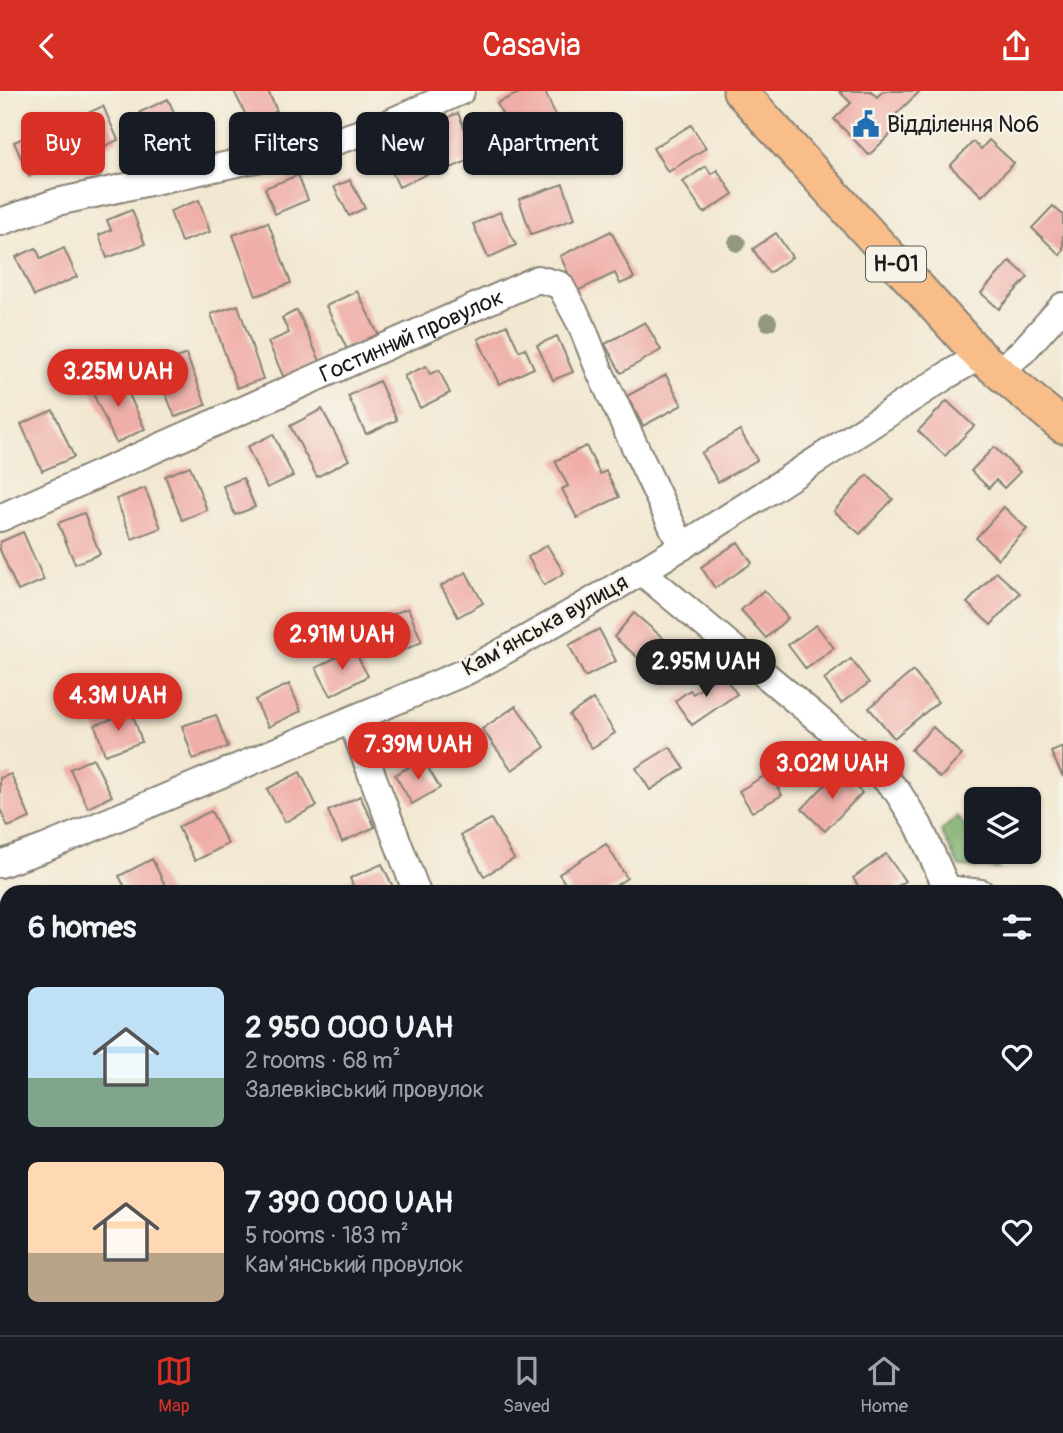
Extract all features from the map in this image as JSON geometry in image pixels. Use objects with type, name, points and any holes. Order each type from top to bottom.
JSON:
[{"type":"main road","name":"Н-01","points":[[740,91],[989,364],[1063,426]]},
{"type":"street","points":[[0,222],[57,202],[330,143],[382,126],[461,91]]},
{"type":"street","name":"Гостинний провулок","points":[[0,518],[538,279],[560,285],[581,324],[600,372],[682,547]]},
{"type":"street","name":"Камʼянська вулиця","points":[[0,864],[45,848],[464,672],[530,638],[682,547],[948,374],[989,364],[1023,351],[1063,306]]},
{"type":"street","points":[[641,571],[874,767],[897,791],[919,827],[945,885]]},
{"type":"street","points":[[351,720],[414,885]]},
{"type":"green space","points":[[957,816],[964,825],[964,864],[995,864],[999,869],[959,867],[941,831]]},
{"type":"building","points":[[234,91],[268,91],[277,111],[275,112],[244,112]]},
{"type":"building","points":[[524,91],[545,91],[554,112],[501,112],[497,103]]},
{"type":"building","name":"Відділення №6","points":[[839,91],[871,91],[877,97],[883,91],[920,91],[890,120],[897,128],[869,155],[834,119],[851,103]]},
{"type":"building","points":[[168,99],[174,112],[140,112]]},
{"type":"building","points":[[103,106],[118,140],[105,146],[105,112],[90,112]]},
{"type":"building","points":[[458,113],[463,125],[463,163],[451,168],[449,163],[449,117]]},
{"type":"building","points":[[691,125],[706,148],[668,172],[653,148]]},
{"type":"building","points":[[21,139],[21,158],[14,142]]},
{"type":"building","points":[[989,140],[1014,163],[982,196],[950,166],[973,142],[981,149]]},
{"type":"building","points":[[706,166],[711,174],[717,170],[733,194],[704,213],[683,182]]},
{"type":"building","points":[[298,175],[308,200],[275,214],[265,188]]},
{"type":"building","points":[[393,175],[425,175],[399,187]]},
{"type":"building","points":[[350,180],[365,208],[349,216],[334,187]]},
{"type":"building","points":[[563,184],[575,219],[531,234],[519,199]]},
{"type":"building","points":[[199,200],[210,232],[181,242],[170,211]]},
{"type":"building","points":[[1053,206],[1063,215],[1063,251],[1060,255],[1032,228]]},
{"type":"building","points":[[132,210],[145,244],[107,258],[99,235],[111,230],[107,220]]},
{"type":"building","points":[[500,212],[516,245],[488,258],[473,224]]},
{"type":"building","points":[[268,222],[291,283],[256,296],[233,235]]},
{"type":"building","points":[[611,231],[634,278],[620,284],[615,273],[577,291],[560,256]]},
{"type":"building","points":[[776,233],[792,257],[769,273],[753,249]]},
{"type":"building","points":[[36,248],[41,259],[64,248],[77,277],[34,296],[16,257]]},
{"type":"building","points":[[1010,261],[1028,277],[999,309],[981,293]]},
{"type":"building","points":[[357,291],[378,334],[347,349],[326,306]]},
{"type":"building","points":[[238,305],[263,379],[237,388],[211,314]]},
{"type":"building","points":[[297,310],[320,361],[284,378],[268,342],[289,333],[282,318]]},
{"type":"building","points":[[645,322],[661,350],[621,373],[605,344]]},
{"type":"building","points":[[507,325],[519,351],[525,348],[534,368],[499,384],[478,339]]},
{"type":"building","points":[[557,336],[573,372],[553,380],[537,345]]},
{"type":"building","points":[[186,354],[206,405],[175,417],[155,367]]},
{"type":"building","points":[[426,366],[430,374],[439,370],[450,393],[420,408],[404,376]]},
{"type":"building","points":[[120,375],[145,429],[116,443],[91,389]]},
{"type":"building","points":[[666,375],[682,405],[643,426],[627,396]]},
{"type":"building","points":[[379,381],[397,420],[366,434],[348,396]]},
{"type":"building","points":[[947,401],[974,426],[945,456],[918,431]]},
{"type":"building","points":[[322,409],[349,460],[317,477],[290,426]]},
{"type":"building","points":[[53,410],[74,457],[42,471],[21,424]]},
{"type":"building","points":[[740,430],[757,460],[718,482],[701,453]]},
{"type":"building","points":[[273,434],[293,476],[267,488],[247,447]]},
{"type":"building","points":[[586,446],[600,474],[606,471],[619,497],[577,518],[562,489],[568,486],[555,461]]},
{"type":"building","points":[[994,447],[1020,472],[1004,488],[996,480],[989,488],[971,471]]},
{"type":"building","points":[[190,466],[207,510],[182,520],[165,476]]},
{"type":"building","points":[[867,475],[893,499],[860,534],[834,511]]},
{"type":"building","points":[[243,478],[255,507],[235,515],[223,486]]},
{"type":"building","points":[[145,488],[161,528],[132,539],[116,499]]},
{"type":"building","points":[[1004,507],[1027,529],[998,559],[976,538]]},
{"type":"building","points":[[84,513],[100,554],[75,564],[58,523]]},
{"type":"building","points":[[23,532],[44,580],[18,591],[0,550],[0,542]]},
{"type":"building","points":[[738,542],[752,563],[715,588],[701,567]]},
{"type":"building","points":[[547,545],[564,573],[544,585],[528,557]]},
{"type":"building","points":[[466,572],[483,603],[458,617],[441,586]]},
{"type":"building","points":[[996,572],[1020,593],[991,625],[967,603]]},
{"type":"building","points":[[764,590],[788,618],[766,638],[741,610]]},
{"type":"building","points":[[408,608],[422,642],[397,653],[383,618]]},
{"type":"building","points":[[634,613],[670,644],[649,667],[614,637]]},
{"type":"building","points":[[816,625],[834,648],[806,669],[788,645]]},
{"type":"building","points":[[599,629],[616,661],[585,677],[569,645]]},
{"type":"building","points":[[353,648],[368,676],[331,696],[316,668]]},
{"type":"building","points":[[851,659],[869,683],[841,703],[824,679]]},
{"type":"building","points":[[913,671],[938,702],[894,738],[869,708]]},
{"type":"building","points":[[722,674],[737,694],[692,725],[675,701],[690,690],[693,694]]},
{"type":"building","points":[[289,684],[301,711],[268,727],[255,700]]},
{"type":"building","points":[[593,699],[615,733],[592,748],[569,715]]},
{"type":"building","points":[[516,706],[545,747],[512,770],[482,729]]},
{"type":"building","points":[[132,712],[142,742],[105,755],[95,725]]},
{"type":"building","points":[[216,715],[228,747],[193,759],[182,726]]},
{"type":"building","points":[[933,727],[962,755],[940,778],[911,750]]},
{"type":"building","points":[[670,747],[684,768],[650,790],[636,768]]},
{"type":"building","points":[[1063,747],[1063,777],[1051,752]]},
{"type":"building","points":[[93,758],[112,796],[88,808],[70,769]]},
{"type":"building","points":[[423,759],[440,788],[412,804],[395,775]]},
{"type":"building","points":[[839,770],[862,793],[825,831],[802,809]]},
{"type":"building","points":[[300,772],[317,806],[285,822],[267,789]]},
{"type":"building","points":[[769,773],[782,795],[752,812],[739,791]]},
{"type":"building","points":[[11,774],[30,818],[8,827],[0,809],[0,778]]},
{"type":"building","points":[[360,796],[375,827],[342,842],[328,811]]},
{"type":"building","points":[[211,811],[228,844],[195,861],[178,827]]},
{"type":"building","points":[[491,819],[514,859],[484,876],[461,835]]},
{"type":"building","points":[[606,844],[627,878],[617,885],[566,885],[559,874]]},
{"type":"building","points":[[886,854],[905,881],[899,885],[858,885],[853,878]]},
{"type":"building","points":[[152,859],[165,885],[124,885],[119,876]]},
{"type":"building","points":[[382,864],[392,885],[353,885],[350,878]]},
{"type":"place","name":"Відділення №6","points":[[866,124]]}]
